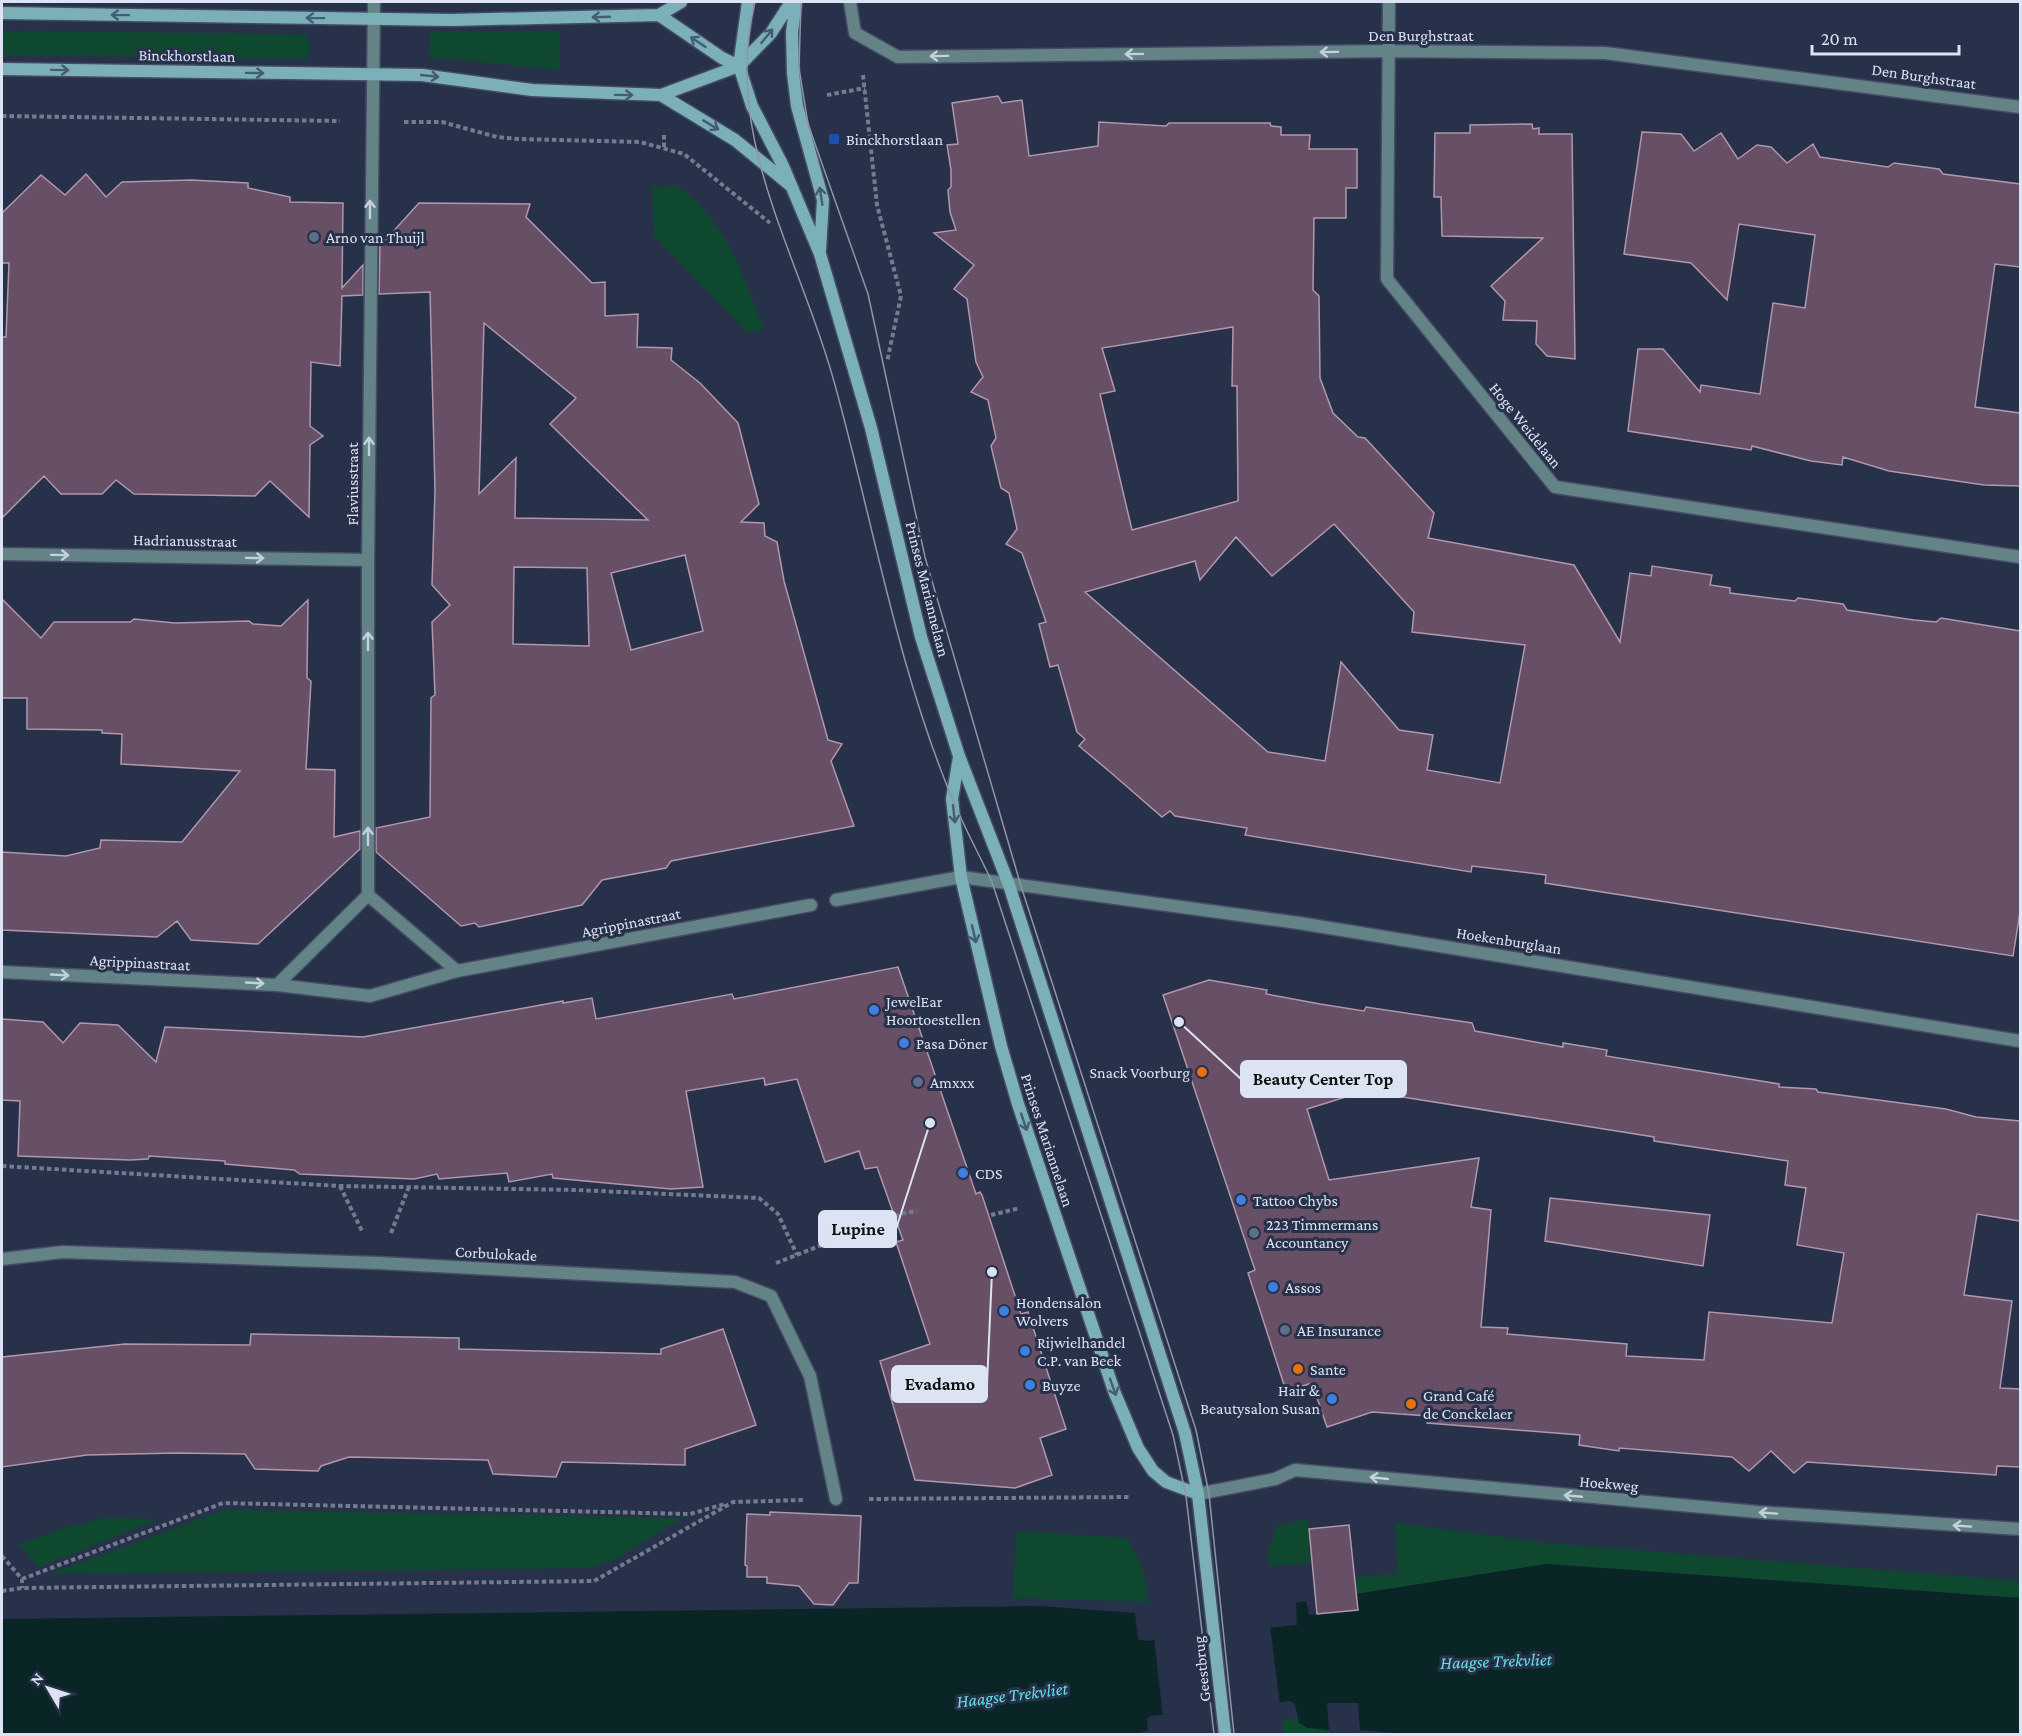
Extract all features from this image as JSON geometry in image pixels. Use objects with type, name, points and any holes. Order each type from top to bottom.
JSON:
[{"type":"street","points":[[371,74],[374,2]]},
{"type":"street","points":[[2,14],[486,20],[659,15],[681,2]]},
{"type":"street","name":"Prinses Mariannelaan","points":[[748,2],[739,66],[752,105],[791,185],[820,254],[871,428],[921,637],[959,756],[1009,885],[1185,1433],[1198,1494],[1210,1599]]},
{"type":"street","name":"Binckhorstlaan","points":[[2,69],[422,75],[573,93],[661,95],[739,66],[771,33],[791,2]]},
{"type":"street","name":"Prinses Mariannelaan","points":[[796,2],[792,32],[793,73],[797,106],[823,200],[820,254]]},
{"type":"street","points":[[850,2],[855,33]]},
{"type":"street","name":"Hoge Weidelaan","points":[[1389,2],[1387,279],[1555,487],[2020,557]]},
{"type":"street","points":[[659,15],[722,58],[739,66]]},
{"type":"street","name":"Den Burghstraat","points":[[855,33],[898,57],[1388,51],[1605,53],[2020,107]]},
{"type":"street","name":"Flaviusstraat","points":[[368,895],[371,74]]},
{"type":"street","points":[[661,95],[735,140],[791,185]]},
{"type":"street","name":"Hadrianusstraat","points":[[2,554],[368,560]]},
{"type":"street","name":"Prinses Mariannelaan","points":[[959,756],[952,798],[961,877],[1004,1056],[1114,1391],[1138,1448],[1153,1471],[1166,1482],[1198,1494]]},
{"type":"street","points":[[836,900],[961,877]]},
{"type":"street","name":"Hoekenburglaan","points":[[961,877],[1009,885],[1086,892],[1299,923],[2020,1041]]},
{"type":"street","points":[[277,984],[368,895],[457,971]]},
{"type":"street","name":"Agrippinastraat","points":[[2,972],[277,984],[370,996],[457,971],[811,905]]},
{"type":"street","name":"Corbulokade","points":[[2,1259],[63,1252],[379,1263],[735,1282],[771,1296]]},
{"type":"street","points":[[771,1296],[810,1376],[836,1499]]},
{"type":"street","name":"Hoekweg","points":[[1198,1494],[1275,1479],[1294,1470],[1758,1512],[2020,1529]]},
{"type":"street","name":"Geestbrug","points":[[1210,1599],[1225,1734]]},
{"type":"path","points":[[855,33],[865,88],[877,205],[901,296],[885,369]]},
{"type":"path","points":[[2,1166],[408,1189],[576,1190],[759,1198],[778,1214],[797,1255]]},
{"type":"path","points":[[339,1186],[379,1263]]},
{"type":"path","points":[[379,1263],[408,1189]]},
{"type":"path","points":[[771,1296],[771,1265],[904,1213],[917,1211]]},
{"type":"path","points":[[22,1579],[223,1503],[690,1514],[733,1502],[1133,1497]]},
{"type":"path","points":[[2,1591],[22,1588],[594,1581],[733,1502]]},
{"type":"path","points":[[2,1556],[22,1579],[22,1588]]},
{"type":"green space","points":[[2,31],[308,34],[309,59],[2,55]]},
{"type":"green space","points":[[431,31],[560,31],[559,70],[429,57]]},
{"type":"green space","points":[[676,185],[694,199],[721,232],[740,268],[764,329],[748,333],[654,236],[652,187]]},
{"type":"green space","points":[[225,1510],[682,1518],[613,1561],[588,1568],[50,1574]]},
{"type":"green space","points":[[106,1518],[160,1519],[39,1567],[19,1545],[64,1528]]},
{"type":"green space","points":[[1308,1519],[1310,1563],[1269,1566],[1268,1552],[1277,1526]]},
{"type":"green space","points":[[1395,1523],[1546,1543],[2020,1581],[2020,1598],[1547,1564],[1356,1594],[1353,1578],[1398,1573]]},
{"type":"green space","points":[[1017,1531],[1127,1538],[1143,1568],[1149,1602],[1013,1598]]},
{"type":"green space","points":[[1297,1718],[1300,1724],[1329,1730],[1329,1734],[1284,1734],[1282,1721]]},
{"type":"water","name":"Haagse Trekvliet","points":[[1547,1564],[2020,1598],[2020,1734],[1407,1734],[1360,1730],[1358,1703],[1327,1703],[1329,1730],[1308,1728],[1299,1723],[1295,1704],[1290,1701],[1151,1716],[1147,1718],[1148,1730],[1135,1734],[2,1734],[2,1619],[1040,1606],[1135,1613],[1138,1639],[1145,1641],[1297,1625],[1296,1603],[1306,1601],[1309,1615],[1357,1610],[1356,1594]]},
{"type":"pier","points":[[1270,1625],[1280,1705],[1163,1718],[1154,1637]]},
{"type":"building","points":[[998,96],[1002,103],[1022,100],[1029,156],[1098,146],[1099,122],[1166,126],[1169,123],[1270,123],[1271,126],[1281,127],[1281,135],[1310,135],[1309,149],[1357,149],[1357,188],[1346,188],[1346,218],[1314,218],[1313,290],[1319,296],[1320,378],[1333,413],[1358,437],[1365,438],[1434,513],[1428,538],[1574,565],[1620,642],[1630,573],[1651,576],[1652,566],[1712,575],[1710,585],[1730,588],[1730,593],[1795,601],[1798,598],[1843,604],[1847,610],[1914,620],[1936,622],[1941,618],[2020,631],[2020,912],[2013,956],[1545,883],[1546,875],[1472,866],[1471,872],[1245,835],[1247,828],[1175,816],[1170,811],[1162,817],[1079,746],[1085,739],[1077,732],[1058,665],[1050,667],[1039,624],[1046,622],[1022,553],[1006,544],[1017,529],[1009,493],[1001,488],[991,446],[996,438],[988,400],[971,392],[983,377],[976,362],[967,299],[954,289],[974,265],[934,233],[956,230],[950,212],[948,190],[951,187],[951,170],[947,145],[958,144],[952,103]],"holes":[[[1233,327],[1232,386],[1237,386],[1238,501],[1132,530],[1100,394],[1115,391],[1102,348]],[[1334,524],[1414,612],[1412,632],[1525,645],[1500,783],[1427,770],[1433,735],[1399,730],[1341,662],[1325,761],[1268,752],[1085,592],[1195,561],[1200,580],[1236,537],[1272,576]]]},
{"type":"building","points":[[1532,124],[1533,129],[1539,128],[1539,134],[1572,134],[1575,359],[1547,356],[1536,344],[1537,321],[1503,320],[1505,301],[1491,286],[1543,238],[1442,236],[1441,197],[1434,197],[1435,133],[1470,133],[1470,125]]},
{"type":"building","points":[[1642,132],[1681,134],[1694,151],[1721,133],[1738,159],[1757,145],[1771,147],[1787,163],[1813,144],[1820,157],[1888,167],[1894,163],[1939,169],[1943,174],[2020,184],[2020,267],[1995,264],[1975,407],[2020,413],[2020,486],[1984,485],[1889,471],[1843,457],[1842,465],[1811,461],[1752,446],[1751,450],[1628,431],[1638,349],[1663,349],[1700,392],[1701,385],[1760,394],[1773,303],[1805,308],[1815,235],[1739,224],[1727,300],[1691,263],[1624,254]]},
{"type":"building","points":[[86,174],[106,197],[122,182],[191,180],[248,183],[248,188],[290,197],[290,202],[343,203],[342,288],[363,265],[363,295],[342,296],[340,366],[311,362],[310,426],[323,436],[310,445],[309,517],[270,481],[255,496],[134,494],[116,480],[102,494],[61,494],[44,476],[2,518],[2,337],[6,337],[9,263],[2,263],[2,213],[41,175],[65,195]]},
{"type":"building","points":[[419,203],[530,204],[526,217],[592,283],[605,282],[605,316],[638,314],[637,347],[672,348],[671,360],[700,383],[738,423],[759,504],[741,522],[764,523],[765,536],[777,542],[784,581],[828,740],[842,744],[831,761],[854,826],[671,861],[666,868],[602,880],[582,905],[479,927],[475,923],[461,926],[376,852],[376,828],[430,817],[431,698],[435,695],[432,622],[450,605],[432,585],[435,490],[430,292],[379,294],[380,246]],"holes":[[[484,323],[576,398],[550,424],[648,520],[515,518],[516,458],[479,494]],[[685,555],[703,631],[631,650],[611,573]],[[514,567],[587,568],[589,646],[513,644]]]},
{"type":"building","points":[[2,599],[41,638],[54,622],[130,622],[134,619],[175,623],[249,621],[253,624],[281,626],[308,600],[307,678],[311,681],[306,769],[335,770],[334,837],[360,831],[360,849],[258,944],[191,940],[177,921],[157,937],[2,930],[2,852],[66,856],[100,848],[101,840],[182,842],[240,771],[121,764],[122,734],[102,733],[102,730],[27,729],[27,698],[2,698]]},
{"type":"building","points":[[898,967],[976,1194],[980,1192],[982,1195],[1021,1314],[1028,1312],[1066,1429],[1040,1438],[1052,1475],[1015,1488],[915,1480],[880,1361],[930,1344],[896,1242],[903,1240],[877,1167],[865,1169],[859,1151],[825,1162],[797,1079],[765,1085],[764,1078],[686,1091],[703,1187],[671,1189],[553,1178],[552,1174],[509,1182],[507,1173],[439,1179],[437,1174],[414,1179],[300,1174],[294,1170],[225,1164],[225,1161],[149,1156],[148,1159],[130,1160],[18,1156],[20,1101],[2,1100],[2,1019],[43,1022],[63,1043],[80,1023],[118,1025],[156,1062],[165,1027],[363,1037],[563,1001],[563,1003],[592,998],[596,1019],[732,994],[734,999]]},
{"type":"building","points":[[1209,980],[1267,990],[1266,994],[1320,1004],[1364,1011],[1366,1007],[1472,1023],[1475,1031],[1563,1047],[1563,1043],[1607,1050],[1606,1056],[1779,1084],[1779,1087],[1816,1089],[1818,1092],[1946,1109],[1976,1117],[2020,1121],[2020,1221],[1977,1214],[1964,1295],[2012,1301],[2000,1388],[2020,1389],[2020,1467],[1997,1466],[1996,1475],[1807,1462],[1794,1473],[1771,1451],[1749,1471],[1732,1457],[1619,1448],[1619,1451],[1579,1445],[1580,1435],[1427,1423],[1428,1416],[1372,1412],[1327,1427],[1312,1383],[1286,1391],[1248,1273],[1255,1270],[1163,995]],"holes":[[[1365,1091],[1654,1137],[1654,1141],[1788,1161],[1785,1185],[1806,1188],[1797,1245],[1844,1253],[1832,1323],[1709,1312],[1704,1360],[1626,1356],[1627,1344],[1507,1334],[1508,1328],[1481,1327],[1491,1210],[1471,1207],[1479,1158],[1329,1180],[1307,1109]]]},
{"type":"building","points":[[1550,1198],[1710,1215],[1703,1266],[1545,1241]]},
{"type":"building","points":[[723,1329],[756,1425],[685,1449],[685,1465],[562,1462],[556,1477],[493,1474],[488,1460],[349,1457],[321,1466],[318,1471],[255,1469],[245,1454],[176,1453],[87,1455],[2,1467],[2,1357],[125,1344],[250,1345],[251,1334],[459,1338],[459,1349],[661,1354],[661,1349]]},
{"type":"building","points":[[770,1512],[861,1516],[858,1583],[849,1583],[833,1605],[814,1604],[799,1586],[767,1583],[767,1577],[747,1577],[747,1566],[745,1565],[747,1514],[770,1515]]},
{"type":"building","points":[[1349,1525],[1358,1610],[1317,1614],[1309,1529]]},
{"type":"tram line","points":[[755,2],[747,52],[748,101],[756,149],[835,385],[887,593],[916,697],[952,798],[992,882],[1173,1435],[1186,1496],[1214,1734]]},
{"type":"tram line","points":[[801,2],[799,68],[808,124],[868,294],[925,557],[1021,886],[1196,1430],[1209,1494],[1234,1734]]},
{"type":"place","name":"Binckhorstlaan","points":[[834,139]]},
{"type":"place","name":"Arno van Thuijl","points":[[314,237]]},
{"type":"place","name":"JewelEar Hoortoestellen","points":[[874,1010]]},
{"type":"place","name":"Beauty Center Top","points":[[1179,1022]]},
{"type":"place","name":"Pasa Döner","points":[[904,1043]]},
{"type":"place","name":"Snack Voorburg","points":[[1202,1072]]},
{"type":"place","name":"Amxxx","points":[[918,1082]]},
{"type":"place","name":"Lupine","points":[[930,1123]]},
{"type":"place","name":"CDS","points":[[963,1173]]},
{"type":"place","name":"Tattoo Chybs","points":[[1241,1200]]},
{"type":"place","name":"223 Timmermans Accountancy","points":[[1254,1233]]},
{"type":"place","name":"Evadamo","points":[[992,1272]]},
{"type":"place","name":"Assos","points":[[1273,1287]]},
{"type":"place","name":"Hondensalon Wolvers","points":[[1004,1311]]},
{"type":"place","name":"AE Insurance","points":[[1285,1330]]},
{"type":"place","name":"Rijwielhandel C.P. van Beek","points":[[1025,1351]]},
{"type":"place","name":"Sante","points":[[1298,1369]]},
{"type":"place","name":"Buyze","points":[[1030,1385]]},
{"type":"place","name":"Hair & Beautysalon Susan","points":[[1332,1399]]},
{"type":"place","name":"Grand Café de Conckelaer","points":[[1411,1404]]}]
